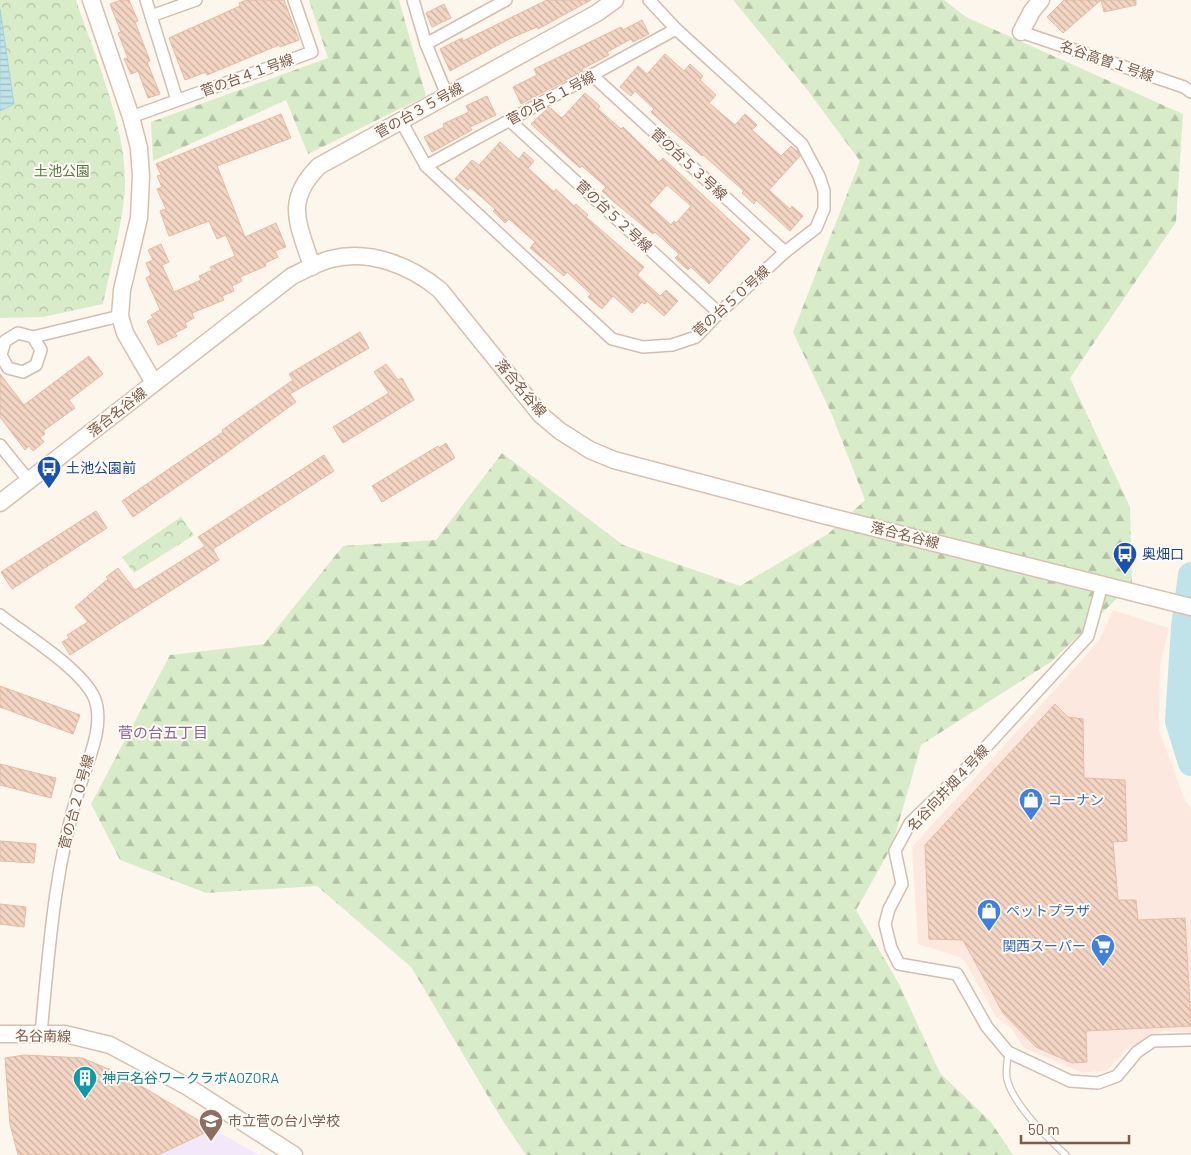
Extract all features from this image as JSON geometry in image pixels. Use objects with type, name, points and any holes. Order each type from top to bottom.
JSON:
[{"type":"street","points":[[91,0],[131,117],[139,148],[141,176],[139,218],[122,290],[120,316],[125,333],[154,383]]},
{"type":"street","points":[[146,0],[177,100]]},
{"type":"street","points":[[151,16],[196,0]]},
{"type":"street","name":"菅の台４１号線","points":[[131,117],[312,52],[294,0]]},
{"type":"street","points":[[413,0],[426,44],[447,95]]},
{"type":"street","points":[[426,44],[506,0]]},
{"type":"street","name":"菅の台３５号線","points":[[312,267],[295,214],[305,179],[319,166],[597,14],[615,0]]},
{"type":"street","name":"菅の台５０号線","points":[[401,121],[426,166],[612,339],[643,347],[672,345],[696,337],[785,252],[816,228],[824,209],[824,191],[819,176],[802,144],[676,29],[650,0]]},
{"type":"street","points":[[1021,32],[1032,11],[1041,0]]},
{"type":"street","name":"菅の台５１号線","points":[[426,166],[676,29]]},
{"type":"street","name":"名谷高曽１号線","points":[[1021,32],[1098,56],[1184,87],[1191,92]]},
{"type":"street","name":"菅の台５３号線","points":[[593,76],[785,252]]},
{"type":"street","name":"菅の台５２号線","points":[[509,120],[719,313]]},
{"type":"street","name":"落合名谷線","points":[[0,503],[286,280],[312,267],[337,258],[373,258],[406,267],[423,276],[440,290],[541,415],[560,431],[590,450],[648,469],[1191,607]]},
{"type":"street","points":[[33,337],[120,316]]},
{"type":"street","points":[[0,445],[29,481]]},
{"type":"street","name":"名谷向井畑４号線","points":[[1102,585],[1088,636],[964,771],[910,823],[895,851],[902,884],[888,909],[885,924],[891,948],[899,964],[956,974],[987,1027],[1008,1052],[1070,1081],[1098,1083],[1117,1076],[1137,1052],[1153,1041],[1191,1040]]},
{"type":"street","name":"菅の台２０号線","points":[[0,615],[79,676],[94,698],[99,717],[72,811],[56,882],[41,1033]]},
{"type":"street","name":"名谷南線","points":[[0,1034],[65,1034],[100,1041],[129,1054],[188,1087],[294,1155]]},
{"type":"lane","points":[[1008,1052],[1007,1078],[1015,1096],[1034,1122],[1066,1155]]},
{"type":"shaded area","points":[[1113,610],[1169,628],[1160,667],[1159,730],[1184,798],[1191,809],[1191,1033],[1163,1031],[1127,1049],[1107,1070],[1083,1073],[1024,1048],[1011,1028],[996,1017],[963,958],[918,944],[912,847],[1099,641]]},
{"type":"shaded area","name":"市立菅の台小学校","points":[[213,1129],[259,1155],[158,1155]]},
{"type":"green space","name":"土池公園","points":[[0,0],[76,0],[102,72],[123,151],[125,176],[120,225],[103,304],[43,317],[0,318]]},
{"type":"green space","points":[[309,0],[399,0],[426,96],[308,154],[286,100],[153,161],[151,122],[328,58]]},
{"type":"green space","points":[[733,0],[944,0],[966,17],[1183,114],[1176,222],[1070,378],[1130,507],[1132,584],[1051,662],[921,745],[892,846],[856,910],[899,984],[940,1073],[991,1122],[1013,1155],[526,1155],[501,1118],[411,967],[317,886],[206,893],[120,860],[91,804],[170,655],[264,644],[343,546],[436,540],[502,453],[623,545],[740,586],[828,534],[865,500],[832,415],[793,332],[860,161],[805,87]]},
{"type":"green space","points":[[181,517],[194,535],[134,573],[122,557]]},
{"type":"water","points":[[0,9],[14,104],[0,111]]},
{"type":"building","points":[[121,0],[129,0],[138,21],[135,22],[150,61],[147,62],[160,94],[148,98],[138,71],[131,74],[124,59],[128,58],[118,33],[121,32],[110,4]]},
{"type":"building","points":[[247,0],[284,0],[299,40],[280,47],[279,45],[207,75],[206,72],[185,80],[169,38],[240,6],[239,3]]},
{"type":"building","points":[[547,0],[591,0],[538,29],[537,27],[509,39],[450,71],[440,49],[462,38],[463,41]]},
{"type":"building","points":[[1064,0],[1101,0],[1063,33],[1047,17]]},
{"type":"building","points":[[1101,0],[1136,0],[1136,5],[1104,12]]},
{"type":"building","points":[[444,4],[451,18],[432,27],[426,13]]},
{"type":"building","points":[[642,20],[649,34],[633,42],[631,39],[607,52],[609,55],[582,69],[583,71],[521,104],[513,87],[537,75],[534,69],[621,27],[623,30]]},
{"type":"building","points":[[665,54],[684,71],[690,64],[703,76],[700,80],[716,95],[709,103],[735,125],[745,114],[757,125],[752,130],[781,156],[791,146],[798,152],[800,156],[769,190],[790,209],[792,206],[803,216],[790,231],[756,200],[754,204],[742,193],[744,191],[665,125],[651,112],[654,109],[635,91],[631,96],[620,87],[638,66],[647,74]]},
{"type":"building","points":[[585,93],[600,106],[598,109],[621,129],[623,127],[659,162],[663,158],[750,239],[709,284],[691,267],[688,270],[675,258],[679,254],[655,232],[653,234],[614,202],[602,191],[606,187],[582,166],[580,168],[531,124],[549,107],[562,118]],"holes":[[[667,185],[691,206],[676,223],[674,221],[671,225],[649,205]]]},
{"type":"building","points":[[487,96],[496,115],[470,127],[472,130],[432,152],[424,137],[444,127],[443,124],[469,112],[466,106]]},
{"type":"building","points":[[281,114],[291,138],[217,166],[245,237],[276,223],[286,247],[275,251],[278,257],[265,263],[266,266],[240,277],[242,281],[232,286],[234,291],[222,296],[224,300],[192,313],[194,318],[185,323],[187,327],[175,333],[177,336],[158,345],[147,321],[153,318],[151,315],[160,310],[146,278],[151,275],[146,263],[153,260],[148,250],[161,244],[169,262],[162,265],[174,292],[201,280],[199,276],[212,270],[210,267],[235,256],[226,235],[217,239],[209,221],[169,236],[160,211],[166,209],[157,189],[162,187],[157,176],[161,175],[156,164]]},
{"type":"building","points":[[500,142],[519,159],[524,152],[534,161],[528,168],[554,192],[556,189],[574,206],[576,204],[588,215],[586,217],[644,267],[637,275],[660,296],[666,290],[678,301],[664,316],[647,301],[645,304],[642,302],[632,313],[613,296],[602,309],[588,297],[591,294],[567,272],[564,276],[530,248],[535,242],[509,219],[505,223],[493,211],[495,209],[470,187],[468,190],[455,179],[472,160],[479,165]]},
{"type":"building","points":[[360,332],[369,348],[290,394],[296,402],[133,517],[122,501],[223,432],[222,430],[293,380],[289,374]]},
{"type":"building","points":[[89,356],[103,374],[69,400],[75,408],[43,431],[45,434],[40,437],[44,442],[33,451],[29,446],[25,450],[0,417],[0,374],[24,405]]},
{"type":"building","points":[[386,364],[398,380],[402,378],[414,400],[343,443],[333,427],[389,393],[374,372]]},
{"type":"building","points":[[446,443],[455,458],[382,502],[372,486]]},
{"type":"building","points":[[324,455],[334,471],[213,549],[219,560],[70,655],[62,642],[69,638],[67,635],[88,622],[75,607],[108,579],[106,577],[118,568],[135,590],[205,546],[198,537]]},
{"type":"building","points":[[96,511],[107,528],[12,589],[1,572]]},
{"type":"building","points":[[0,686],[80,715],[73,734],[0,707]]},
{"type":"building","points":[[1055,704],[1068,717],[1083,719],[1084,778],[1125,780],[1127,841],[1113,842],[1118,900],[1136,900],[1138,920],[1185,918],[1191,1026],[1086,1031],[1087,1062],[1072,1063],[1036,1047],[1003,1013],[963,940],[929,939],[925,845]]},
{"type":"building","points":[[0,764],[56,778],[51,798],[0,785]]},
{"type":"building","points":[[0,841],[36,844],[34,863],[0,861]]},
{"type":"building","points":[[0,904],[26,907],[24,927],[0,924]]},
{"type":"building","name":"神戸名谷ワークラボAOZORA","points":[[24,1055],[82,1058],[121,1074],[213,1129],[158,1155],[18,1155],[10,1124],[5,1058]]},
{"type":"waterway","points":[[1191,575],[1184,627],[1178,721],[1191,763]]},
{"type":"place","name":"土池公園前","points":[[49,489]]},
{"type":"place","name":"奥畑口","points":[[1125,575]]},
{"type":"place","name":"コーナン","points":[[1031,821]]},
{"type":"place","name":"ペットプラザ","points":[[989,932]]},
{"type":"place","name":"関西スーパー","points":[[1103,967]]},
{"type":"place","name":"神戸名谷ワークラボAOZORA","points":[[85,1099]]},
{"type":"place","name":"市立菅の台小学校","points":[[211,1142]]},
{"type":"district","name":"菅の台五丁目","points":[[163,733]]}]
